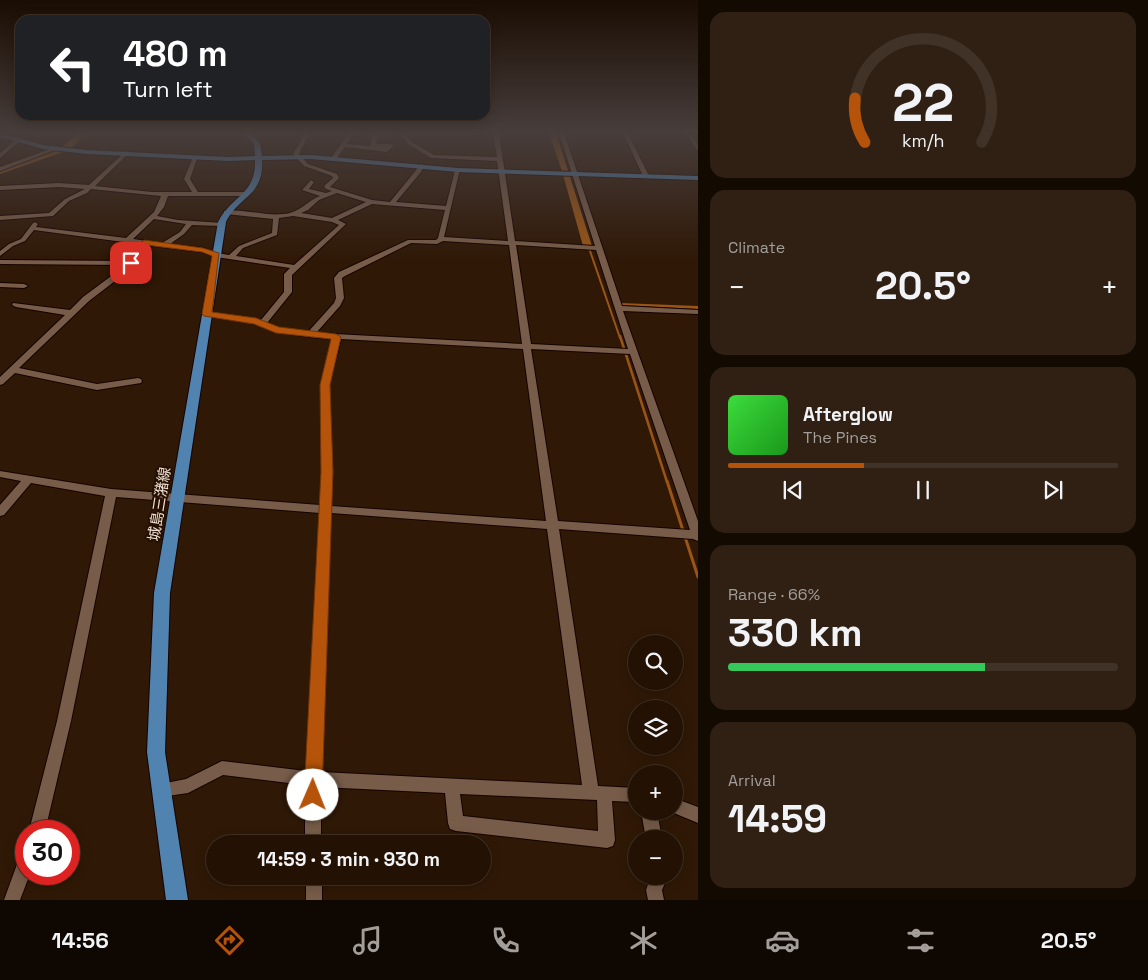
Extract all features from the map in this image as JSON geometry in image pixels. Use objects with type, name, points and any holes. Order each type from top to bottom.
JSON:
[{"type":"main road","points":[[224,218],[256,182],[257,175]]},
{"type":"main road","points":[[622,175],[698,178]]},
{"type":"main road","name":"城島三潴線","points":[[177,900],[156,752],[161,602],[216,255],[224,218]]},
{"type":"street","points":[[0,218],[52,215],[66,200],[85,192],[103,175]]},
{"type":"street","points":[[189,175],[187,179],[196,193]]},
{"type":"street","points":[[335,175],[336,178],[327,186],[335,192],[370,202],[449,208]]},
{"type":"street","points":[[392,204],[396,195],[418,175]]},
{"type":"street","points":[[442,239],[457,175]]},
{"type":"street","points":[[452,786],[456,823],[606,840],[552,524],[503,175]]},
{"type":"street","points":[[0,474],[111,492],[176,499],[552,524],[698,536],[633,352],[600,248],[574,175]]},
{"type":"street","points":[[311,182],[305,190],[327,196]]},
{"type":"street","points":[[0,188],[59,185],[152,194],[245,194]]},
{"type":"street","points":[[152,217],[167,221],[190,223],[224,218],[276,217],[293,214],[309,207],[317,199],[335,192]]},
{"type":"street","points":[[128,240],[162,205],[165,193]]},
{"type":"street","points":[[333,220],[370,202]]},
{"type":"street","points":[[262,324],[288,292],[288,274],[343,224],[333,220],[293,214]]},
{"type":"street","points":[[0,254],[11,245],[23,240],[42,216]]},
{"type":"street","points":[[232,256],[241,247],[275,234],[276,217]]},
{"type":"street","points":[[165,244],[182,233],[190,223]]},
{"type":"street","points":[[32,228],[165,244],[203,250],[216,255],[295,266]]},
{"type":"street","points":[[310,335],[337,304],[340,298],[338,278],[342,274],[410,241],[438,242],[442,239],[600,248]]},
{"type":"street","points":[[0,382],[101,285],[129,266],[132,253],[144,242]]},
{"type":"street","points":[[0,262],[131,263]]},
{"type":"street","points":[[0,285],[24,286]]},
{"type":"street","points":[[16,305],[71,313]]},
{"type":"street","points":[[619,305],[698,312]]},
{"type":"street","points":[[207,314],[235,317],[276,330],[310,335],[633,352]]},
{"type":"street","points":[[313,835],[313,779],[327,472],[325,385],[336,337]]},
{"type":"street","points":[[14,370],[97,387],[138,381]]},
{"type":"street","points":[[0,512],[28,479]]},
{"type":"street","points":[[40,820],[64,721],[111,492]]},
{"type":"street","points":[[161,790],[188,786],[222,768],[313,779],[628,794]]},
{"type":"street","points":[[683,809],[698,815]]},
{"type":"street","points":[[12,900],[18,885]]},
{"type":"street","points":[[314,885],[314,900]]},
{"type":"street","points":[[656,885],[654,890],[656,900]]},
{"type":"shaded area","points":[[563,175],[569,175],[592,246],[583,246]]},
{"type":"shaded area","points":[[620,303],[698,306],[698,309],[621,305]]},
{"type":"waterway","points":[[589,248],[620,338]]},
{"type":"waterway","points":[[620,336],[667,482]]},
{"type":"waterway","points":[[667,481],[698,577]]},
{"type":"route","points":[[131,263],[132,253],[144,242],[203,250],[216,255],[207,314],[256,321],[276,330],[336,337],[325,385],[327,472],[313,795]]}]
